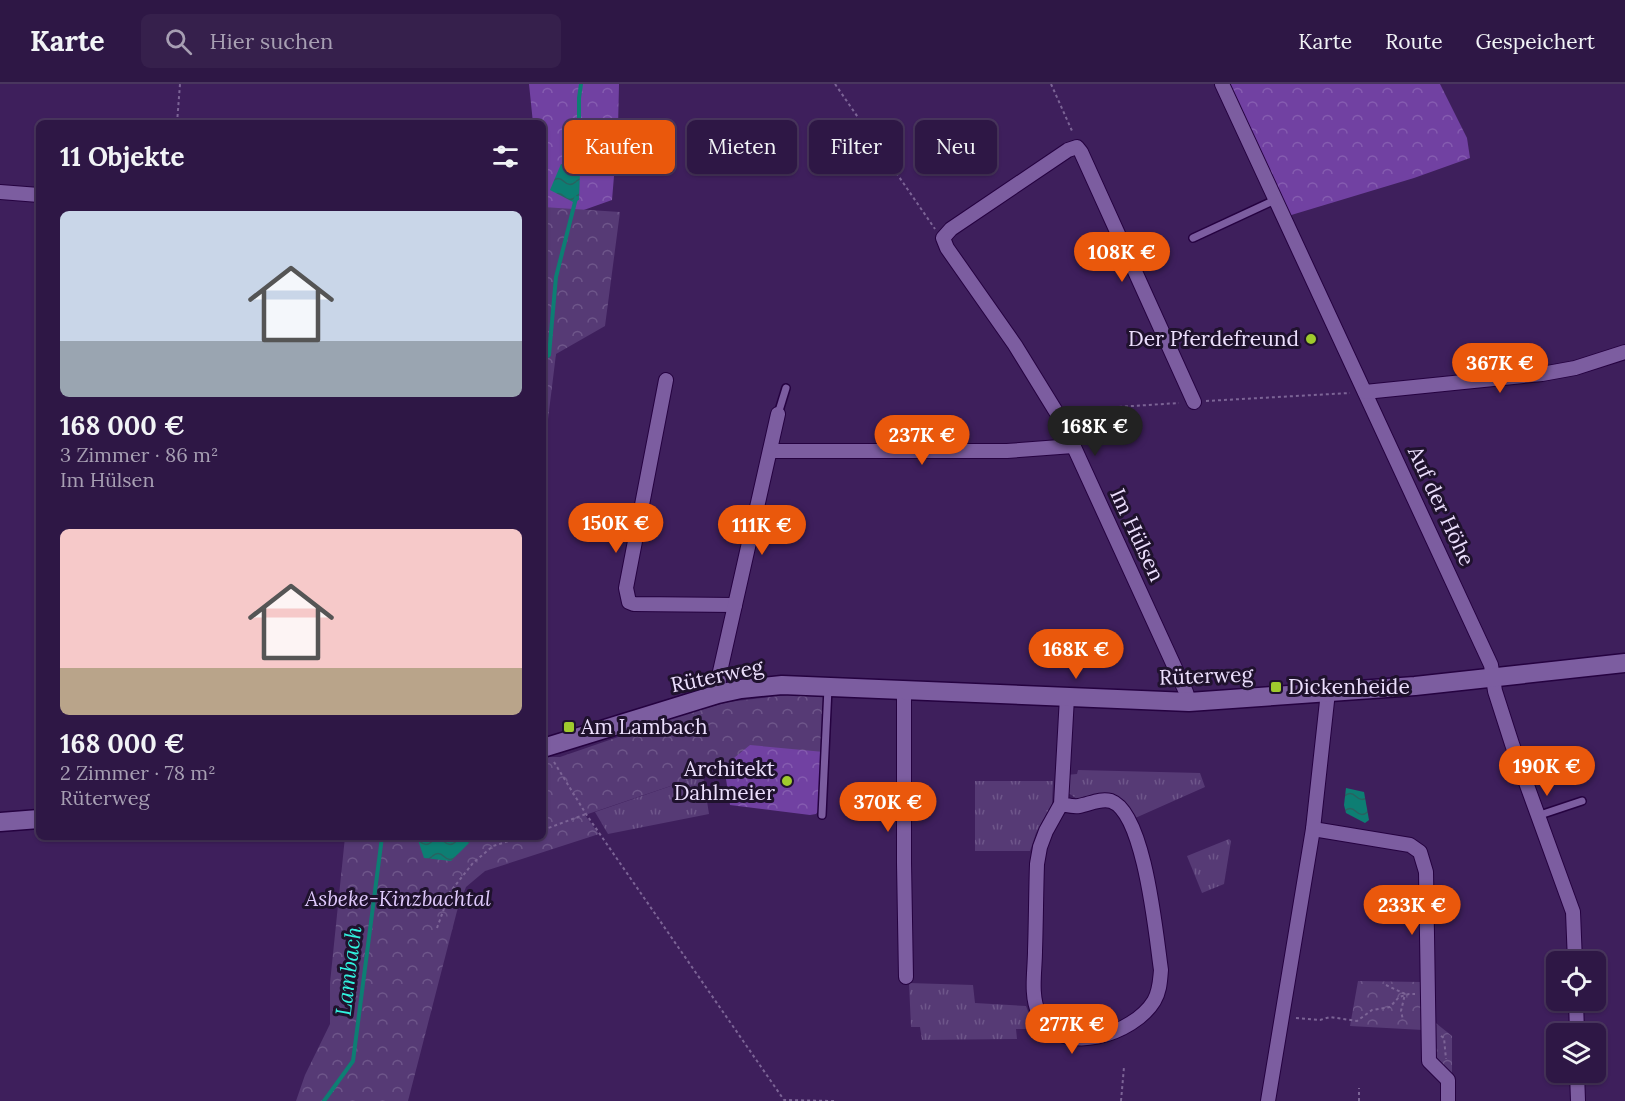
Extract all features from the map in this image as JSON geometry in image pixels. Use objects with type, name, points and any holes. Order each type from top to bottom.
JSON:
[{"type":"street","name":"Auf der Höhe","points":[[1222,84],[1491,665],[1512,744],[1573,912],[1575,951]]},
{"type":"street","points":[[943,238],[951,229],[1068,150],[1077,147],[1194,402]]},
{"type":"street","points":[[0,192],[36,195]]},
{"type":"street","name":"Im Hülsen","points":[[943,238],[947,248],[1015,345],[1057,411],[1189,702]]},
{"type":"street","points":[[1365,392],[1542,374],[1575,368],[1625,352]]},
{"type":"street","points":[[666,380],[626,596],[629,602],[634,603],[735,604]]},
{"type":"street","points":[[718,694],[718,676],[777,414]]},
{"type":"street","points":[[770,451],[1007,451],[1073,446]]},
{"type":"street","name":"Rüterweg","points":[[546,747],[718,694],[782,685],[1189,702],[1493,678],[1625,663]]},
{"type":"street","points":[[904,689],[906,977]]},
{"type":"street","points":[[1268,1101],[1313,829],[1328,692]]},
{"type":"street","points":[[1061,804],[1077,806],[1108,800],[1123,810],[1146,870],[1161,970],[1156,998],[1147,1011],[1126,1025],[1091,1039],[1067,1038],[1056,1032],[1045,1023],[1034,999],[1037,864],[1046,831],[1061,804],[1067,697]]},
{"type":"street","points":[[0,822],[36,819]]},
{"type":"street","points":[[1313,829],[1410,845],[1420,852],[1426,872],[1429,1061],[1449,1080],[1448,1101]]},
{"type":"street","points":[[1577,1083],[1578,1101]]},
{"type":"lane","points":[[1193,238],[1277,199]]},
{"type":"lane","points":[[777,414],[786,388]]},
{"type":"lane","points":[[822,814],[828,686]]},
{"type":"lane","points":[[1537,816],[1582,801]]},
{"type":"path","points":[[177,120],[180,84]]},
{"type":"path","points":[[835,84],[930,224],[943,238]]},
{"type":"path","points":[[1051,84],[1070,124],[1077,147]]},
{"type":"path","points":[[1057,411],[1365,392]]},
{"type":"path","points":[[546,751],[586,814],[784,1100],[834,1101]]},
{"type":"path","points":[[546,829],[586,814]]},
{"type":"path","points":[[437,928],[450,892],[473,863],[493,846],[512,840]]},
{"type":"path","points":[[1386,985],[1405,994],[1415,994],[1418,998],[1429,1001]]},
{"type":"path","points":[[1311,1020],[1330,1017],[1357,1021],[1372,1010],[1390,1007],[1405,994]]},
{"type":"path","points":[[1403,1020],[1401,1011],[1405,994]]},
{"type":"path","points":[[1121,1101],[1124,1067]]},
{"type":"path","points":[[1359,1088],[1359,1101]]},
{"type":"green space","points":[[529,84],[619,84],[618,120],[564,120],[564,174],[614,174],[612,200],[564,217],[584,231],[555,357],[546,248],[546,120],[533,120]]},
{"type":"green space","points":[[1226,84],[1440,84],[1467,138],[1470,158],[1414,178],[1288,216]]},
{"type":"green space","points":[[546,207],[620,212],[605,326],[556,354],[546,436]]},
{"type":"green space","name":"Asbeke-Kinzbachtal","points":[[795,694],[827,696],[824,752],[750,745],[724,766],[703,775],[585,815],[599,834],[485,871],[466,887],[457,911],[408,1101],[296,1101],[305,1075],[330,1024],[330,983],[345,840],[546,840],[546,757],[560,757],[685,714],[728,702]]},
{"type":"green space","points":[[827,696],[820,809],[816,814],[730,805],[724,766],[703,775],[696,749]]},
{"type":"green space","points":[[1078,770],[1200,773],[1205,787],[1133,819],[1131,814],[1087,799],[1077,799],[1067,792],[1066,775],[1077,774]]},
{"type":"green space","points":[[703,775],[709,814],[608,834],[595,812]]},
{"type":"green space","points":[[975,781],[1053,781],[1052,804],[1036,833],[1030,851],[975,851]]},
{"type":"green space","points":[[1229,839],[1231,841],[1224,884],[1202,893],[1187,856]]},
{"type":"green space","points":[[1358,981],[1422,982],[1423,1030],[1350,1026]]},
{"type":"green space","points":[[909,983],[973,985],[975,1003],[1026,1006],[1035,1029],[1016,1029],[1017,1039],[922,1040],[920,1027],[911,1027]]},
{"type":"green space","points":[[1432,1020],[1452,1036],[1452,1077],[1433,1058]]},
{"type":"water","points":[[561,164],[564,165],[564,174],[580,174],[579,200],[573,202],[550,190]]},
{"type":"water","points":[[1346,788],[1364,792],[1369,820],[1365,823],[1346,813],[1344,805]]},
{"type":"water","points":[[418,840],[472,840],[451,861],[424,858]]},
{"type":"waterway","name":"Lambach","points":[[579,120],[581,84]]},
{"type":"waterway","name":"Lambach","points":[[546,358],[549,355],[556,277],[576,198]]},
{"type":"waterway","name":"Lambach","points":[[324,1101],[353,1061],[382,840]]},
{"type":"place","name":"Der Pferdefreund","points":[[1311,339]]},
{"type":"place","name":"Dickenheide","points":[[1276,687]]},
{"type":"place","name":"Am Lambach","points":[[569,727]]},
{"type":"place","name":"Architekt Dahlmeier","points":[[787,781]]}]
